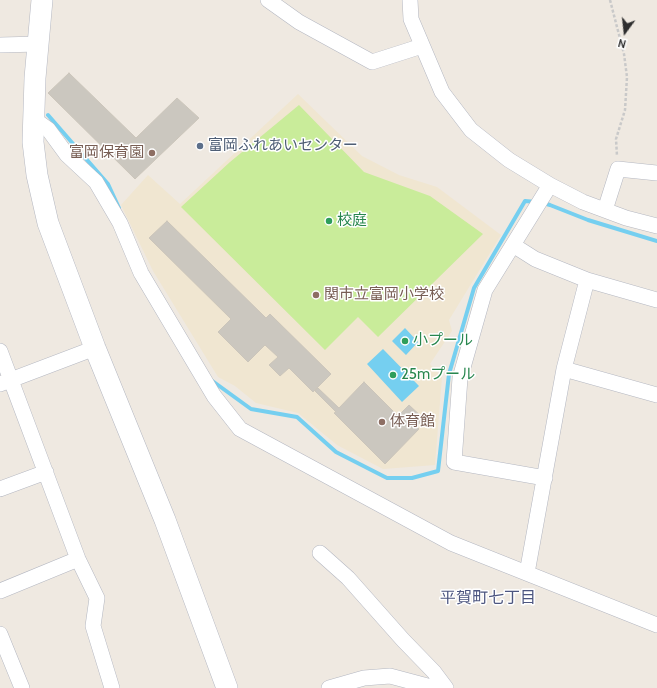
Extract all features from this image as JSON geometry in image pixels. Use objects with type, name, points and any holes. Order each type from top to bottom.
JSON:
[{"type":"street","points":[[42,0],[35,78],[34,142],[37,175],[48,223],[95,348],[165,520],[227,688]]},
{"type":"street","points":[[268,0],[299,22],[372,62],[422,46]]},
{"type":"street","points":[[410,0],[411,19],[442,92],[471,130],[509,160],[550,185],[583,202],[657,226]]},
{"type":"street","points":[[0,45],[39,44]]},
{"type":"street","points":[[34,119],[48,129],[67,155],[96,182],[120,223],[141,273],[214,396],[240,429],[451,543],[657,625]]},
{"type":"street","points":[[605,210],[618,169],[657,173]]},
{"type":"street","points":[[544,478],[454,462],[460,378],[485,290],[550,185]]},
{"type":"street","points":[[513,245],[535,259],[587,280],[657,300]]},
{"type":"street","points":[[527,573],[564,369],[587,280]]},
{"type":"street","points":[[6,382],[95,348]]},
{"type":"street","points":[[0,351],[6,382],[46,472],[78,559],[97,598],[93,626],[112,688]]},
{"type":"street","points":[[564,369],[657,395]]},
{"type":"street","points":[[0,489],[46,472]]},
{"type":"street","points":[[320,552],[348,578],[403,640],[434,672],[446,688]]},
{"type":"street","points":[[0,591],[78,559]]},
{"type":"street","points":[[0,634],[22,688]]},
{"type":"street","points":[[329,688],[364,678],[390,676],[435,688]]},
{"type":"path","points":[[610,0],[624,54],[627,77],[624,110],[616,139],[618,169]]},
{"type":"shaded area","name":"関市立富岡小学校","points":[[298,94],[362,156],[399,175],[437,187],[501,235],[449,320],[452,331],[430,364],[442,377],[435,465],[383,469],[337,445],[298,413],[256,403],[235,386],[218,377],[153,271],[121,205],[148,175],[180,204]]},
{"type":"green space","name":"校庭","points":[[299,105],[364,172],[430,196],[483,234],[378,337],[358,317],[325,350],[181,207],[230,162]]},
{"type":"water","name":"小プール","points":[[405,328],[418,342],[406,355],[392,341]]},
{"type":"water","name":"25mプール","points":[[383,349],[419,386],[402,402],[367,364]]},
{"type":"building","points":[[69,73],[136,138],[177,98],[199,118],[135,179],[48,93]]},
{"type":"building","points":[[167,221],[266,318],[270,314],[331,374],[313,392],[289,368],[280,376],[269,365],[278,357],[265,345],[248,362],[218,332],[231,319],[149,238]]},
{"type":"building","name":"体育館","points":[[364,382],[398,416],[409,405],[424,419],[416,426],[419,429],[385,464],[334,413],[336,412],[315,391],[318,388],[339,408]]},
{"type":"waterway","points":[[48,115],[108,184],[119,208]]},
{"type":"waterway","points":[[211,380],[251,409],[297,417],[336,452],[387,478],[412,478],[438,471],[449,374],[474,288],[525,201],[536,202]]},
{"type":"waterway","points":[[543,203],[588,220],[657,241]]},
{"type":"place","name":"富岡ふれあいセンター","points":[[200,146]]},
{"type":"place","name":"富岡保育園","points":[[152,153]]},
{"type":"place","name":"校庭","points":[[329,221]]},
{"type":"place","name":"関市立富岡小学校","points":[[316,295]]},
{"type":"place","name":"小プール","points":[[405,341]]},
{"type":"place","name":"25mプール","points":[[393,375]]},
{"type":"place","name":"体育館","points":[[382,422]]},
{"type":"district","name":"平賀町七丁目","points":[[488,598]]}]
